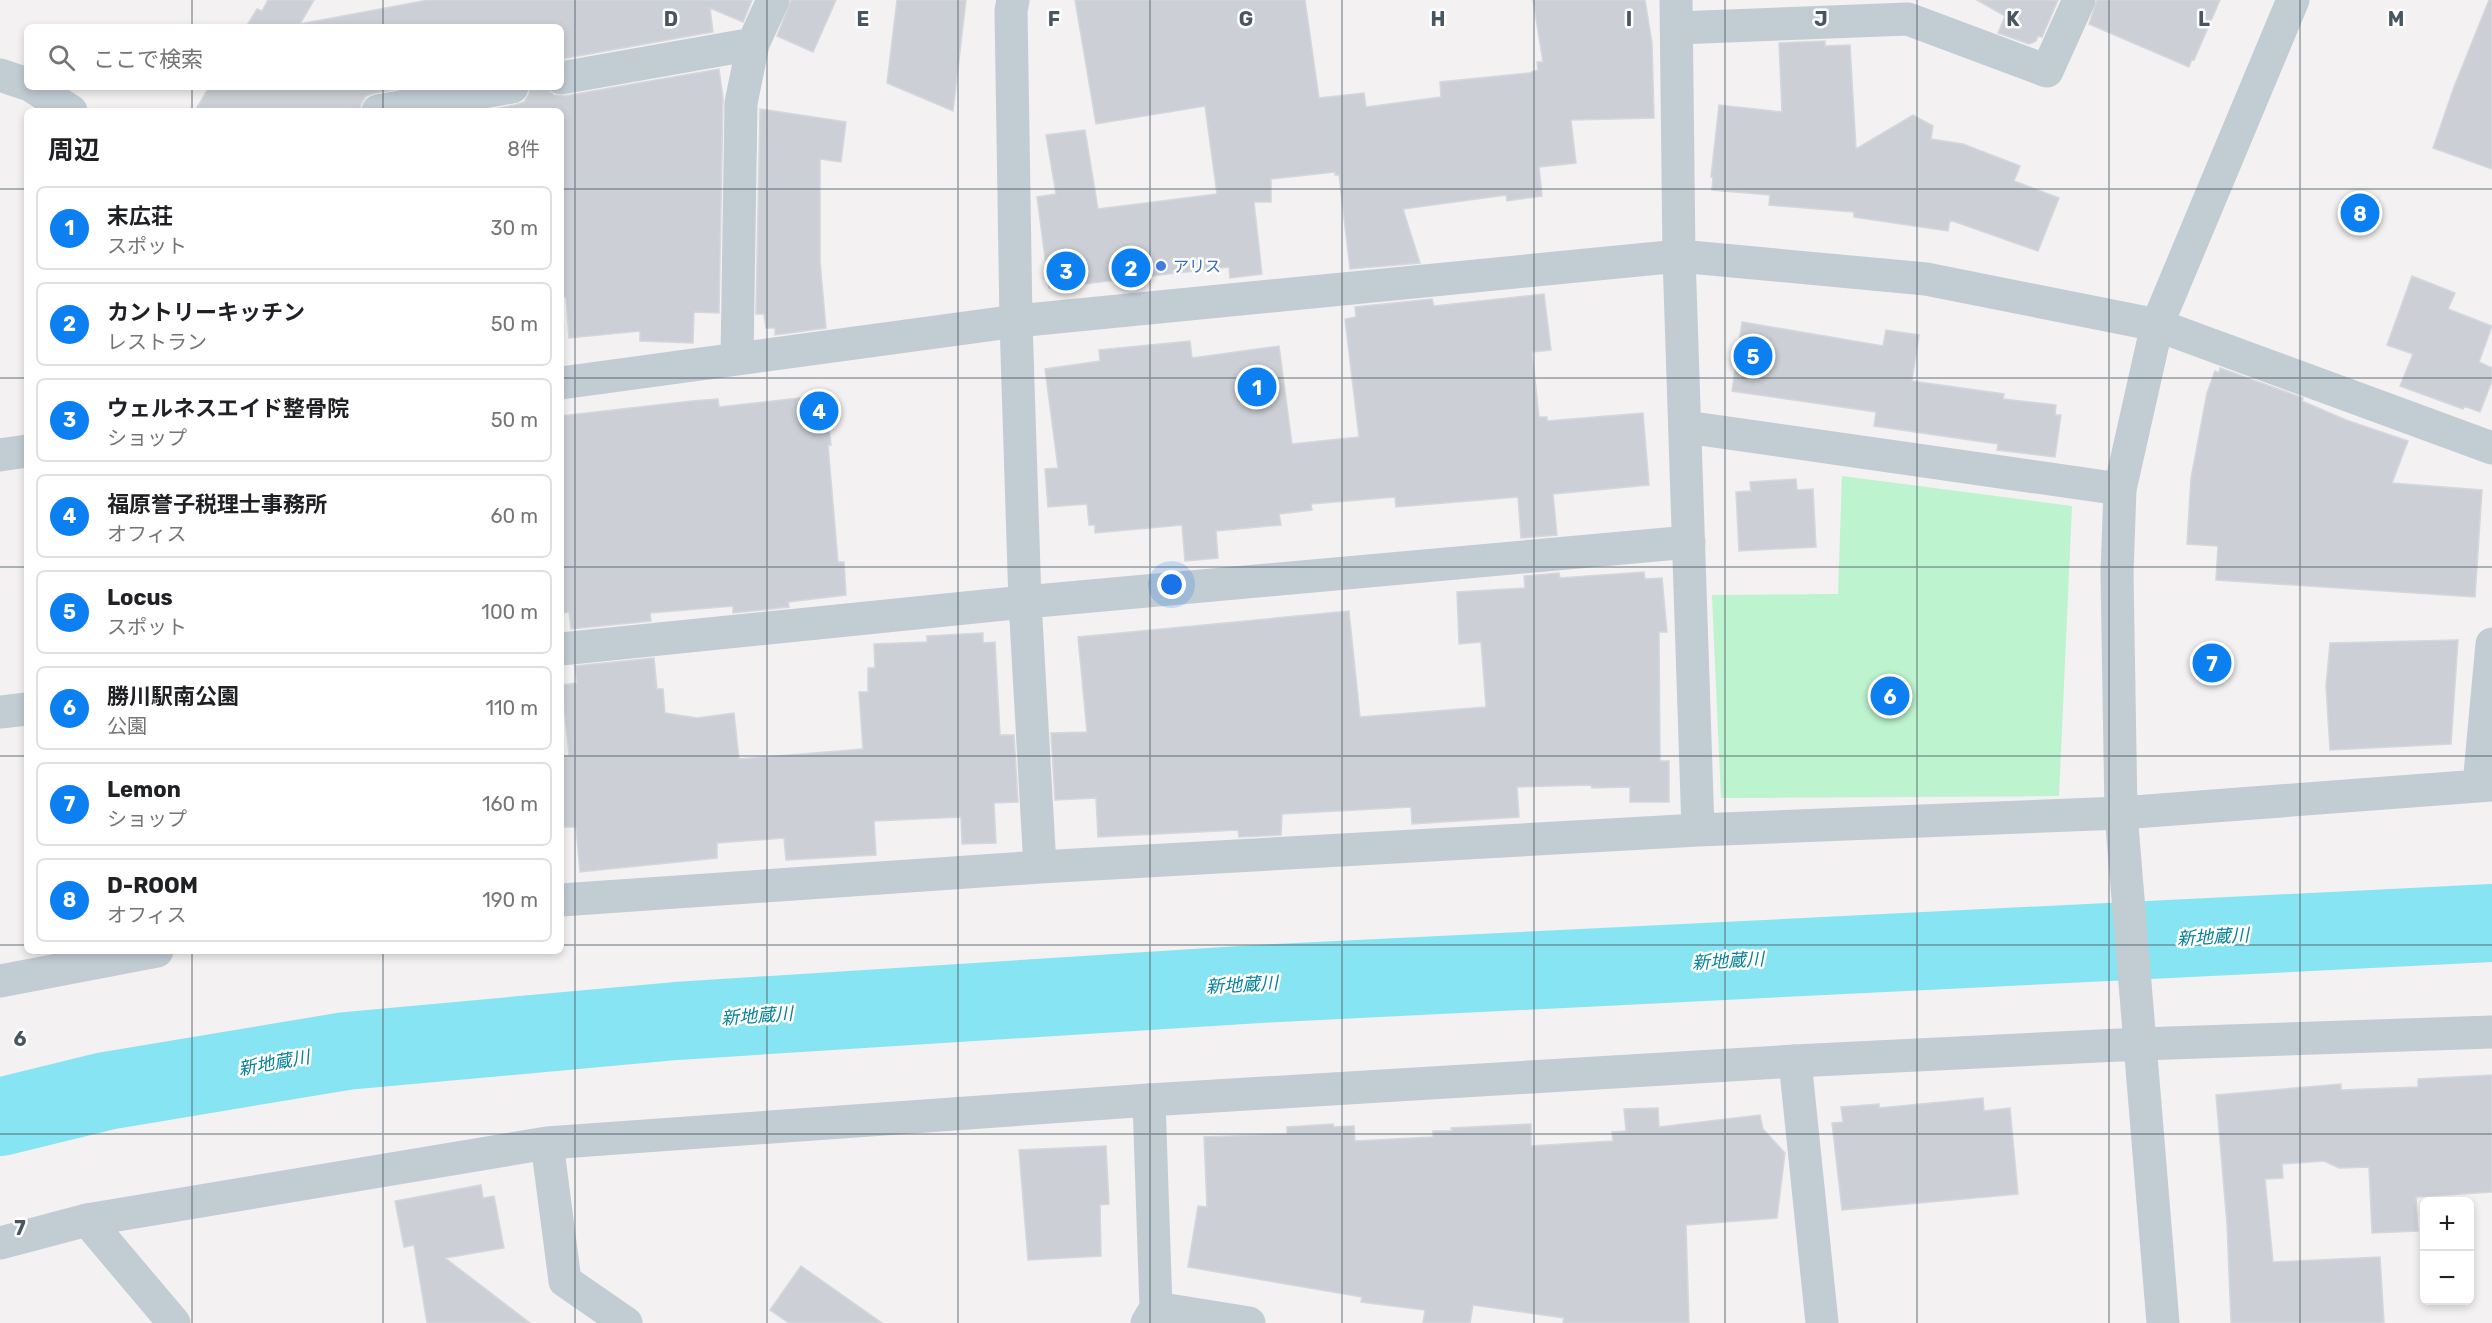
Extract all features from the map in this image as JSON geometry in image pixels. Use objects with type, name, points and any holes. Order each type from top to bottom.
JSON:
[{"type":"street","points":[[737,359],[741,103],[753,44],[772,0]]},
{"type":"street","points":[[1013,0],[1011,11],[1017,321],[1025,602],[1040,867]]},
{"type":"street","points":[[1698,830],[1679,256],[1677,14],[1908,19],[2047,70],[2079,0]]},
{"type":"street","points":[[2163,1323],[2121,815],[2117,573],[2120,489],[2157,325],[2293,0]]},
{"type":"street","points":[[564,77],[753,44]]},
{"type":"street","points":[[0,75],[24,83]]},
{"type":"street","points":[[38,90],[66,108]]},
{"type":"street","points":[[395,108],[495,90]]},
{"type":"street","points":[[564,383],[1017,321],[1679,256],[1926,279],[2157,325],[2492,448]]},
{"type":"street","points":[[1686,427],[2120,489]]},
{"type":"street","points":[[0,455],[24,452]]},
{"type":"street","points":[[564,649],[1025,602],[1689,542]]},
{"type":"street","points":[[564,900],[1040,867],[1698,830],[2121,815],[2486,785],[2492,644]]},
{"type":"street","points":[[0,712],[24,709]]},
{"type":"street","points":[[0,981],[141,954]]},
{"type":"street","points":[[0,1243],[87,1220],[547,1143],[1149,1100],[1795,1061],[2140,1042],[2492,1032]]},
{"type":"street","points":[[1795,1061],[1822,1323]]},
{"type":"street","points":[[1149,1100],[1152,1315],[1249,1323]]},
{"type":"street","points":[[547,1143],[565,1281],[626,1323]]},
{"type":"street","points":[[87,1220],[174,1323]]},
{"type":"green space","points":[[1842,476],[2072,506],[2059,796],[1721,798],[1712,595],[1838,594]]},
{"type":"building","points":[[268,0],[314,0],[300,24],[248,24],[257,9],[262,11]]},
{"type":"building","points":[[428,0],[752,0],[743,22],[710,8],[713,32],[564,58],[564,24],[300,24]]},
{"type":"building","points":[[791,0],[836,0],[813,52],[777,36]]},
{"type":"building","points":[[897,0],[966,0],[953,111],[887,83]]},
{"type":"building","points":[[1075,0],[1305,0],[1319,98],[1364,93],[1366,107],[1441,97],[1440,82],[1529,73],[1538,70],[1537,62],[1543,62],[1533,0],[1645,0],[1652,43],[1654,118],[1571,120],[1576,163],[1539,167],[1542,196],[1507,201],[1506,195],[1403,209],[1420,263],[1350,269],[1339,175],[1335,175],[1335,172],[1271,179],[1271,202],[1254,202],[1262,274],[1230,278],[1229,267],[1049,288],[1037,197],[1056,194],[1046,135],[1085,130],[1098,209],[1217,194],[1205,106],[1096,124]]},
{"type":"building","points":[[1977,0],[2058,0],[2042,37],[2038,36],[2036,41],[2029,44],[1998,33],[2005,16]]},
{"type":"building","points":[[2097,0],[2220,0],[2189,67],[2089,24]]},
{"type":"building","points":[[2489,0],[2492,0],[2492,169],[2433,148],[2454,87]]},
{"type":"building","points":[[1825,41],[1825,46],[1850,45],[1856,149],[1913,115],[1933,126],[1931,139],[1963,144],[2020,166],[2014,181],[2059,198],[2038,251],[1950,220],[1948,231],[1854,217],[1854,212],[1769,205],[1770,195],[1712,190],[1713,177],[1711,177],[1719,105],[1782,112],[1779,43]]},
{"type":"building","points":[[719,69],[723,98],[719,313],[694,312],[693,343],[640,341],[640,331],[569,338],[566,297],[564,297],[564,108],[500,108],[524,102],[530,90],[548,90],[554,95],[564,96]]},
{"type":"building","points":[[207,90],[390,90],[366,96],[360,108],[197,108]]},
{"type":"building","points":[[760,109],[846,122],[841,162],[820,159],[820,262],[826,328],[775,335],[775,328],[766,328],[764,314],[756,314]]},
{"type":"building","points":[[2412,276],[2455,293],[2448,309],[2492,326],[2479,362],[2492,368],[2492,381],[2480,412],[2464,406],[2463,409],[2400,386],[2413,354],[2387,345]]},
{"type":"building","points":[[1544,294],[1551,350],[1532,352],[1539,417],[1547,417],[1547,421],[1643,413],[1649,485],[1553,494],[1557,535],[1521,538],[1518,497],[1396,507],[1395,497],[1311,504],[1312,510],[1279,514],[1281,525],[1216,531],[1218,558],[1185,561],[1182,525],[1095,533],[1095,525],[1089,525],[1087,504],[1048,507],[1045,469],[1058,468],[1045,369],[1100,361],[1099,350],[1190,341],[1192,358],[1279,346],[1292,444],[1359,437],[1345,319],[1356,317],[1355,307],[1432,299],[1434,306]]},
{"type":"building","points":[[1742,322],[1883,346],[1886,330],[1919,335],[1912,381],[2004,394],[2003,399],[2056,405],[2055,415],[2061,415],[2055,457],[1997,450],[1998,444],[1874,426],[1876,412],[1732,391]]},
{"type":"building","points":[[2220,368],[2303,398],[2302,401],[2346,420],[2408,441],[2392,483],[2482,490],[2475,597],[2216,580],[2218,546],[2187,544],[2191,478],[2207,393],[2215,371],[2219,373]]},
{"type":"building","points":[[825,395],[831,445],[828,445],[838,562],[844,562],[846,595],[788,602],[789,607],[733,613],[733,606],[650,613],[651,621],[571,629],[569,612],[564,613],[564,416],[718,399],[719,407]]},
{"type":"building","points":[[1796,479],[1797,490],[1813,489],[1816,547],[1739,551],[1736,492],[1751,491],[1750,482]]},
{"type":"building","points":[[1644,572],[1645,579],[1662,578],[1667,632],[1659,632],[1660,761],[1669,761],[1669,802],[1630,802],[1630,787],[1592,788],[1591,785],[1517,787],[1519,817],[1412,824],[1411,807],[1282,814],[1281,835],[1239,837],[1238,830],[1098,837],[1096,798],[1055,800],[1051,733],[1087,732],[1078,637],[1349,611],[1360,717],[1486,707],[1481,642],[1459,644],[1457,592],[1525,588],[1524,576],[1559,573],[1560,578]]},
{"type":"building","points":[[983,633],[983,643],[995,642],[1000,735],[1014,735],[1018,802],[994,803],[996,843],[962,844],[961,817],[874,821],[876,855],[786,860],[784,838],[717,843],[717,858],[580,872],[576,827],[564,827],[564,757],[569,756],[564,685],[577,683],[575,666],[654,658],[657,689],[663,689],[665,713],[697,718],[734,713],[739,759],[863,749],[859,692],[868,692],[868,668],[875,668],[874,644],[927,642],[927,636]]},
{"type":"building","points":[[2458,640],[2451,744],[2330,750],[2326,686],[2330,643]]},
{"type":"building","points":[[2492,1075],[2492,1192],[2416,1197],[2418,1231],[2372,1233],[2369,1167],[2339,1168],[2324,1161],[2282,1164],[2283,1178],[2265,1179],[2273,1262],[2380,1257],[2384,1323],[2231,1323],[2227,1224],[2216,1095],[2341,1084],[2341,1090],[2418,1087],[2418,1079]]},
{"type":"building","points":[[1983,1098],[1984,1111],[2010,1108],[2018,1194],[1842,1210],[1832,1123],[1843,1122],[1841,1107],[1879,1104],[1879,1108]]},
{"type":"building","points":[[1658,1108],[1659,1127],[1760,1115],[1763,1129],[1785,1153],[1777,1218],[1686,1225],[1689,1323],[1563,1323],[1564,1318],[1473,1305],[1470,1323],[1423,1323],[1425,1310],[1361,1302],[1362,1297],[1188,1267],[1198,1206],[1207,1207],[1204,1137],[1287,1134],[1287,1127],[1333,1124],[1334,1127],[1354,1126],[1355,1141],[1433,1137],[1433,1131],[1452,1131],[1451,1128],[1531,1124],[1531,1146],[1613,1141],[1612,1132],[1626,1131],[1624,1109]]},
{"type":"building","points":[[1106,1146],[1109,1204],[1100,1205],[1101,1256],[1028,1260],[1019,1150]]},
{"type":"building","points":[[481,1185],[483,1198],[494,1196],[504,1248],[445,1258],[530,1323],[427,1323],[414,1245],[404,1247],[395,1201]]},
{"type":"building","points":[[801,1266],[882,1323],[789,1323],[770,1310]]},
{"type":"waterway","name":"新地蔵川","points":[[0,1117],[106,1091],[346,1051],[676,1021],[1258,984],[2492,923]]},
{"type":"place","name":"D-ROOM","points":[[2360,213]]},
{"type":"place","name":"アリス","points":[[1161,266]]},
{"type":"place","name":"カントリーキッチン","points":[[1131,268]]},
{"type":"place","name":"ウェルネスエイド整骨院","points":[[1066,271]]},
{"type":"place","name":"Locus","points":[[1753,356]]},
{"type":"place","name":"末広荘","points":[[1257,387]]},
{"type":"place","name":"福原誉子税理士事務所","points":[[819,411]]},
{"type":"place","name":"Lemon","points":[[2212,663]]},
{"type":"place","name":"勝川駅南公園","points":[[1890,696]]}]
